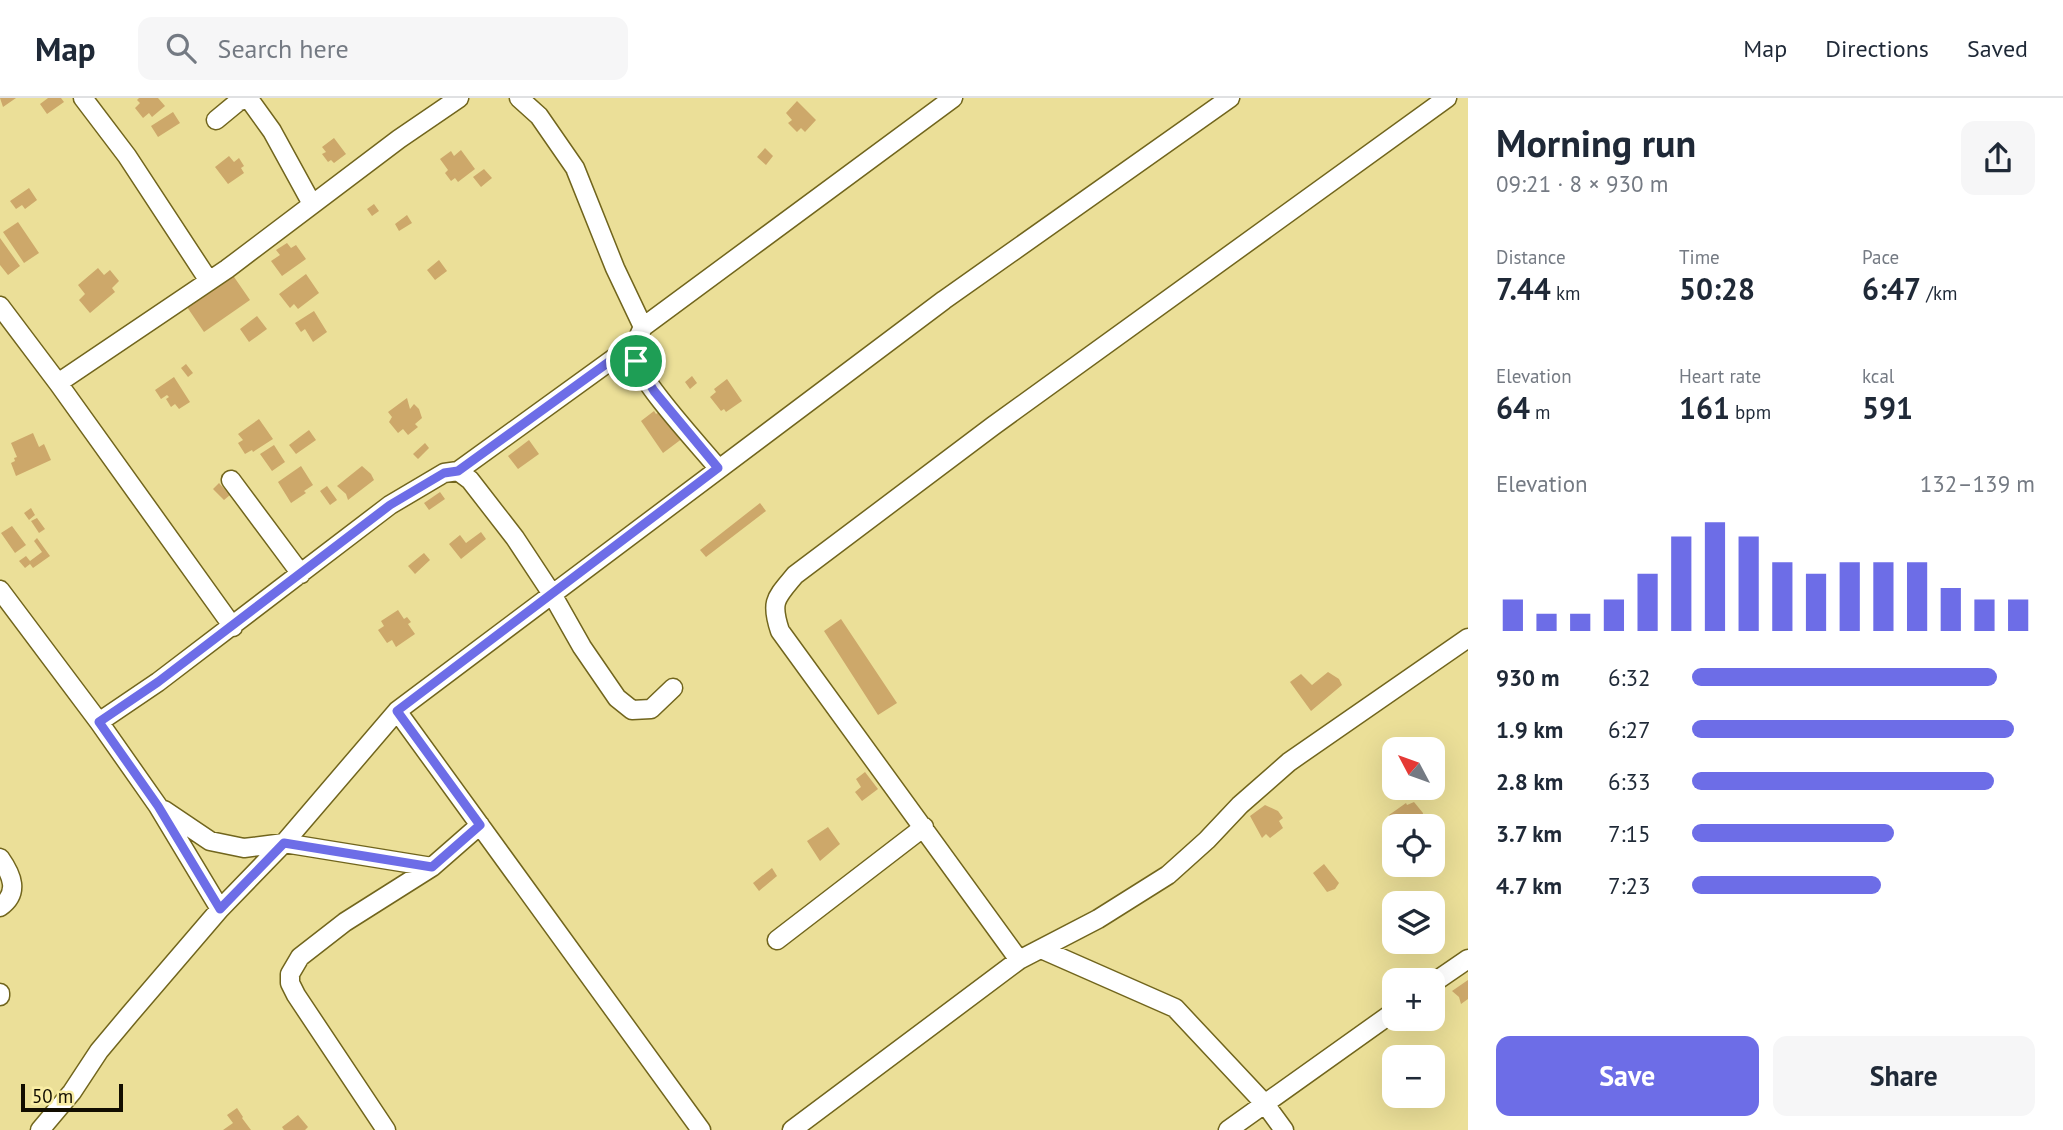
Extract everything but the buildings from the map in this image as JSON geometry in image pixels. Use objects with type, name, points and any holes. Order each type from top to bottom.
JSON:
[{"type":"street","points":[[83,98],[127,156],[209,281]]},
{"type":"street","points":[[58,383],[209,281],[399,139],[459,98]]},
{"type":"street","points":[[519,98],[538,116],[575,168],[639,335],[636,361],[654,391],[718,468]]},
{"type":"street","points":[[99,722],[233,627],[390,505],[444,473],[458,471],[953,98]]},
{"type":"street","points":[[40,1130],[72,1092],[99,1051],[220,909],[284,843],[397,711],[944,300],[1230,98]]},
{"type":"street","points":[[1019,960],[780,631],[774,611],[776,598],[795,575],[993,426],[1447,98]]},
{"type":"street","points":[[216,120],[239,101],[249,99],[272,131],[312,204]]},
{"type":"street","points":[[0,306],[233,627]]},
{"type":"street","points":[[458,471],[470,480],[507,528],[552,594],[582,648],[617,698],[632,710],[651,709],[673,688]]},
{"type":"street","points":[[232,480],[300,575]]},
{"type":"street","points":[[0,590],[158,806],[220,909]]},
{"type":"street","points":[[792,1130],[1019,960],[1098,919],[1168,875],[1289,762],[1468,638]]},
{"type":"street","points":[[397,711],[701,1130]]},
{"type":"street","points":[[158,806],[210,841],[244,848],[284,843],[432,867]]},
{"type":"street","points":[[381,1128],[296,995],[290,983],[290,974],[300,957],[345,922],[432,867],[480,825]]},
{"type":"street","points":[[777,940],[924,827]]},
{"type":"street","points":[[0,858],[13,884],[13,892],[0,907]]},
{"type":"street","points":[[1041,949],[1175,1008],[1265,1104],[1284,1130]]},
{"type":"street","points":[[1445,975],[1468,958]]},
{"type":"street","points":[[1228,1130],[1382,1020]]},
{"type":"route","points":[[635,343],[636,361],[654,391],[718,468],[397,711],[480,825],[432,867],[284,843],[220,909],[158,806],[99,722],[270,599],[390,505],[444,473],[458,471],[635,343]]}]
